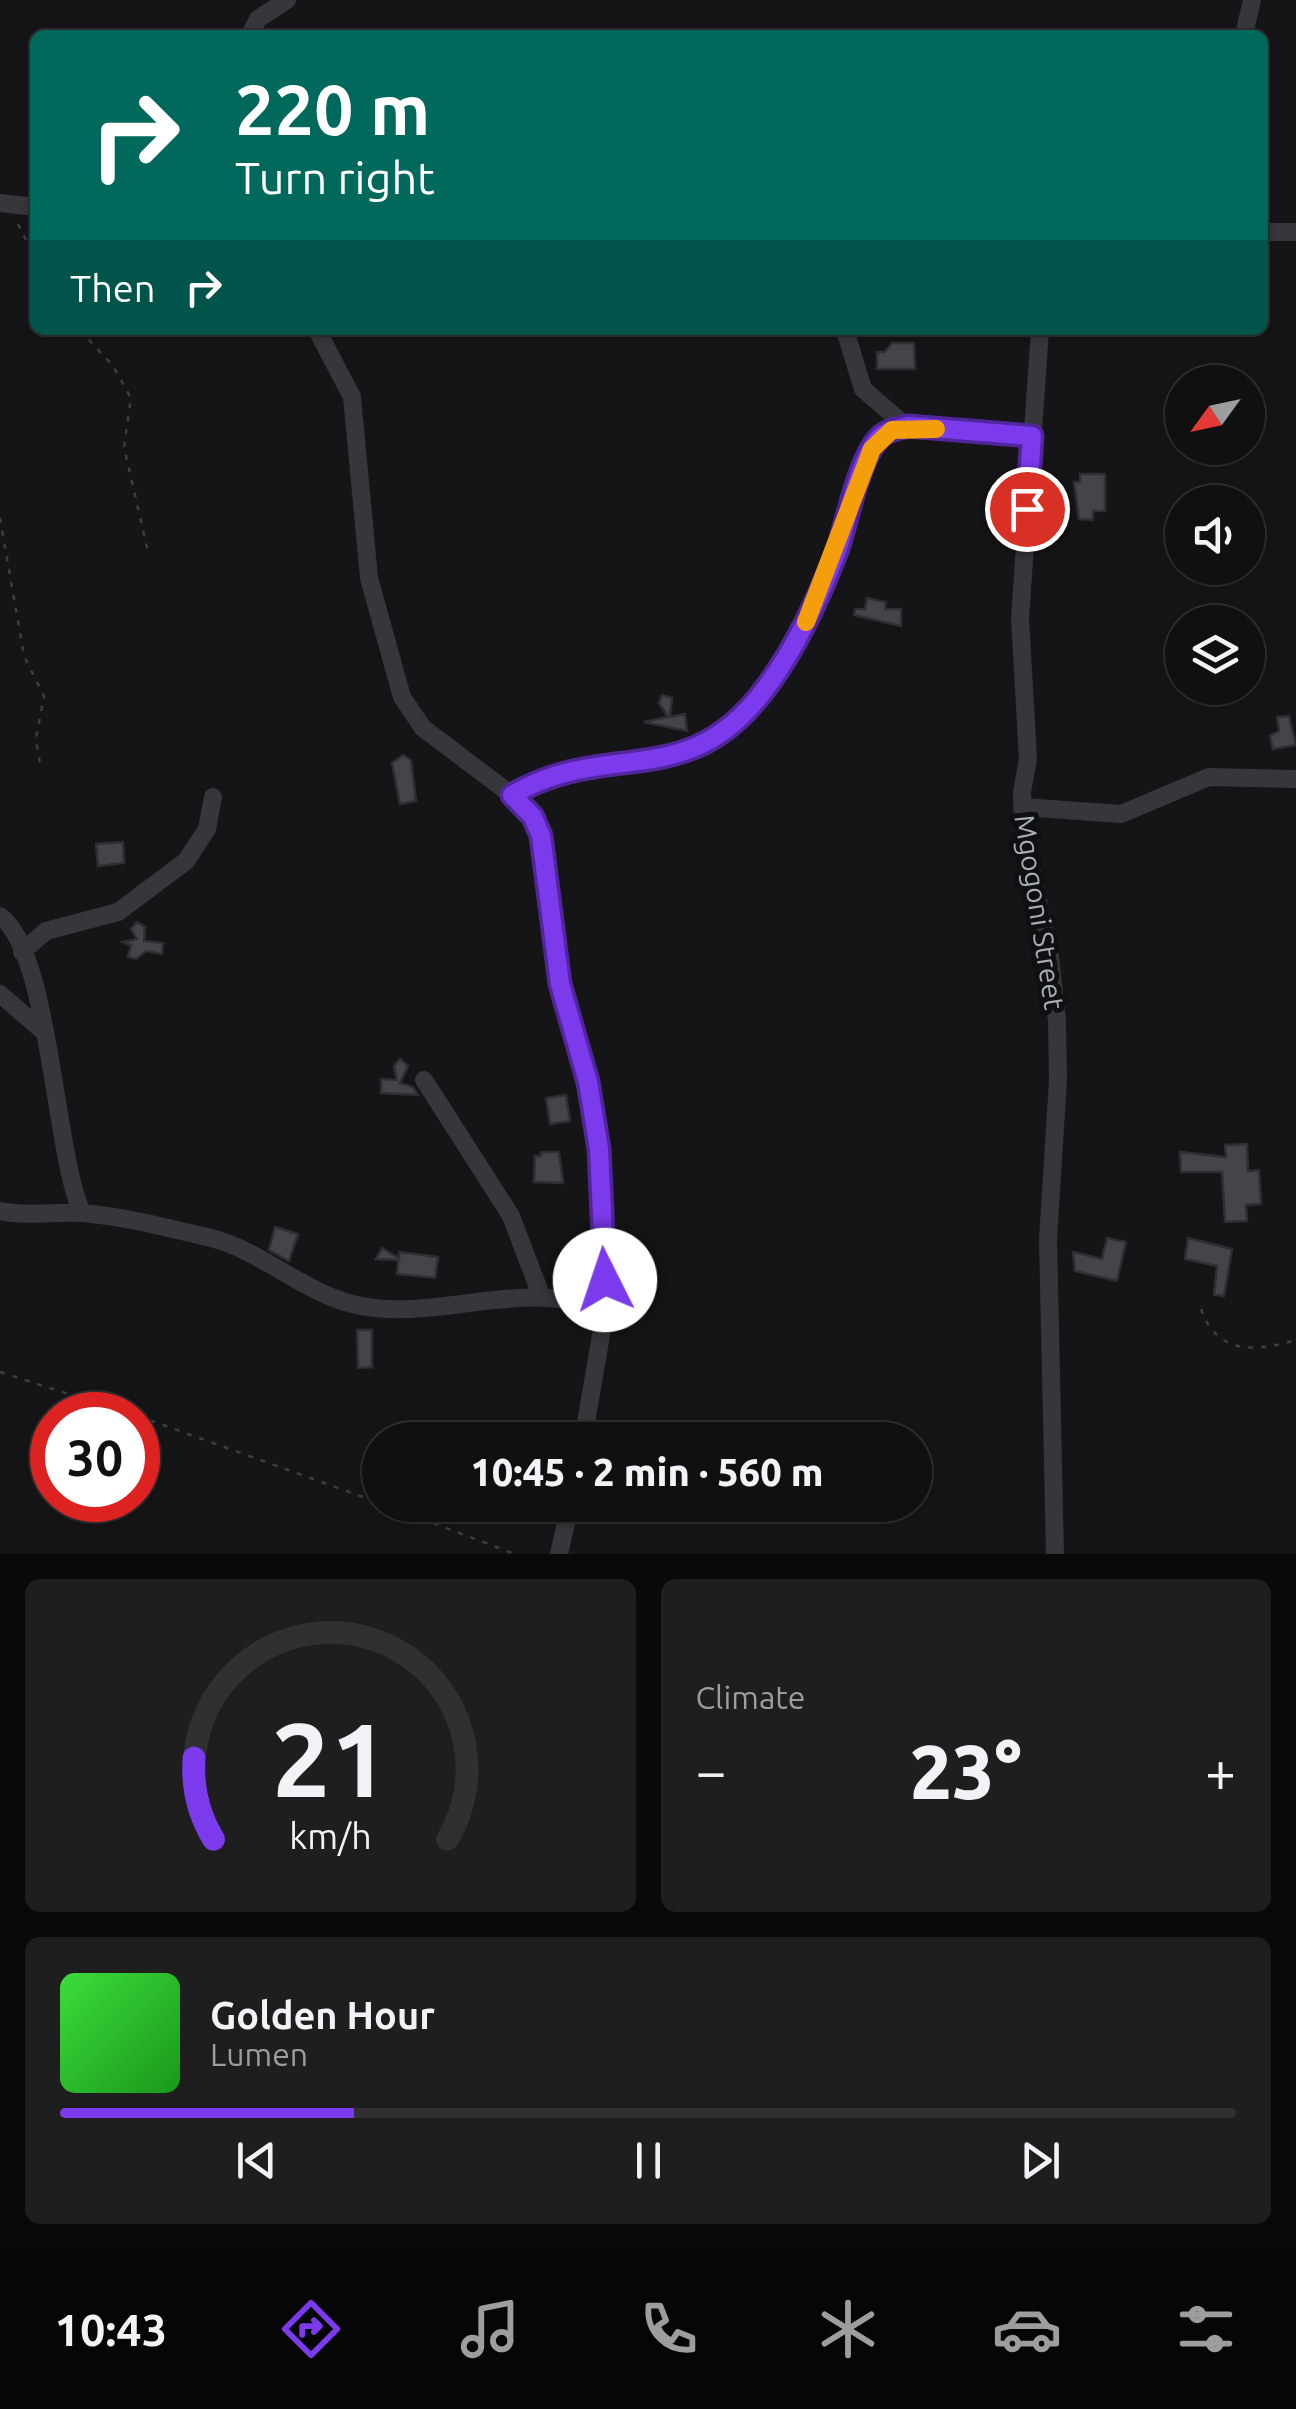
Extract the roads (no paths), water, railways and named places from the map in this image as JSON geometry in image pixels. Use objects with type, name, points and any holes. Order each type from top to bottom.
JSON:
[{"type":"street","points":[[252,30],[258,19],[287,0]]},
{"type":"street","points":[[1245,30],[1252,0]]},
{"type":"street","points":[[4,204],[30,207]]},
{"type":"street","points":[[1268,232],[1296,232]]},
{"type":"street","points":[[319,335],[352,397],[370,578],[394,677],[424,728],[512,795],[533,817],[541,836],[560,984],[588,1082],[599,1149],[605,1312],[586,1422]]},
{"type":"street","points":[[847,335],[863,389],[908,426]]},
{"type":"street","name":"Mgogoni Street","points":[[1040,335],[1020,618],[1028,759],[1023,807],[1057,1021],[1058,1080],[1048,1226],[1055,1554]]},
{"type":"street","points":[[512,795],[559,774],[692,752],[734,727],[792,649],[819,597],[872,449],[880,437],[908,426],[1032,436]]},
{"type":"street","points":[[1023,807],[1121,814],[1208,776],[1296,779]]},
{"type":"street","points":[[22,952],[46,931],[118,912],[186,861],[207,829],[212,797]]},
{"type":"street","points":[[0,916],[10,924],[22,952],[47,1035],[56,1104],[82,1213]]},
{"type":"street","points":[[0,994],[20,1007],[47,1035]]},
{"type":"street","points":[[424,1080],[511,1216],[541,1295]]},
{"type":"street","points":[[0,1210],[36,1216],[82,1213],[146,1222],[227,1243],[356,1305],[428,1306],[541,1295],[579,1300],[605,1312]]},
{"type":"street","points":[[560,1554],[567,1522]]}]
